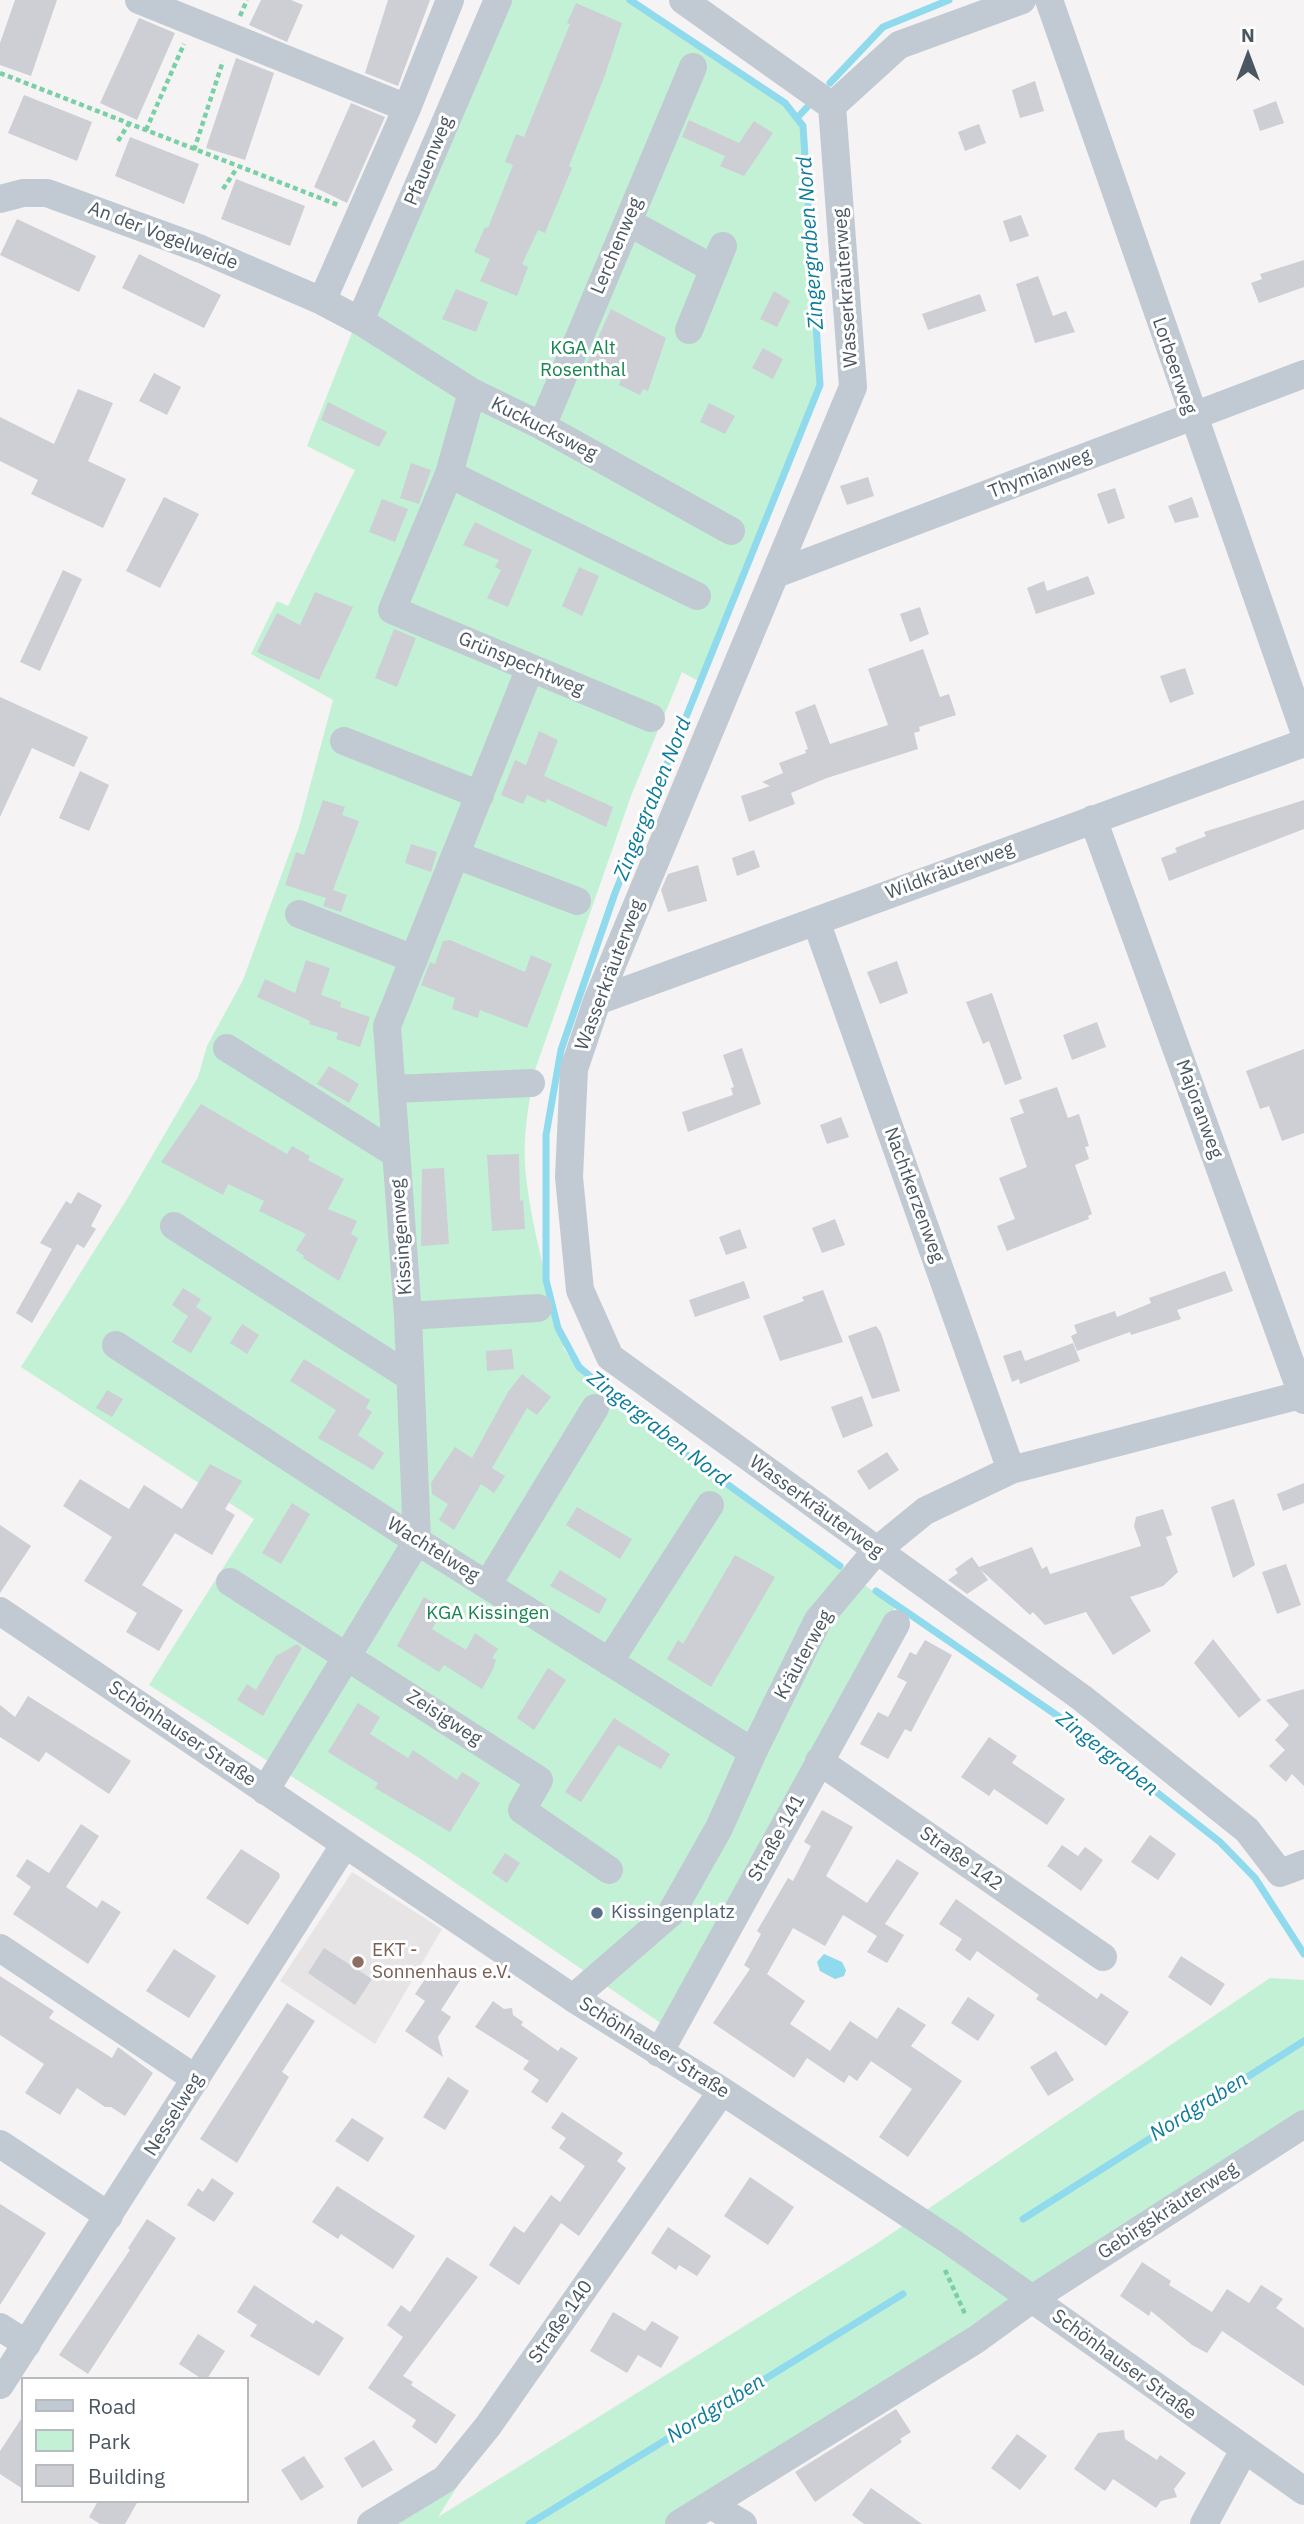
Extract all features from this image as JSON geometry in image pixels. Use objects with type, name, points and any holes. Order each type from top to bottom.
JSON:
[{"type":"street","points":[[139,0],[407,108]]},
{"type":"street","points":[[322,301],[407,108],[450,0]]},
{"type":"street","name":"Pfauenweg","points":[[360,321],[498,0]]},
{"type":"street","points":[[687,1],[832,106],[899,45],[1022,0]]},
{"type":"street","name":"Lorbeerweg","points":[[1049,0],[1192,416],[1304,730]]},
{"type":"street","name":"Lerchenweg","points":[[542,426],[693,67]]},
{"type":"street","name":"Wasserkräuterweg","points":[[832,106],[853,387],[597,1000],[574,1069],[569,1177],[580,1290],[610,1357],[1082,1698],[1247,1830],[1280,1873],[1304,1864]]},
{"type":"street","name":"An der Vogelweide","points":[[0,199],[23,193],[47,194],[201,249],[322,301],[360,321]]},
{"type":"street","points":[[628,222],[719,257],[688,330]]},
{"type":"street","name":"Kuckucksweg","points":[[360,321],[472,392],[542,426],[731,531]]},
{"type":"street","name":"Thymianweg","points":[[776,574],[1304,374]]},
{"type":"street","points":[[472,392],[449,474],[697,596]]},
{"type":"street","name":"Grünspechtweg","points":[[449,474],[392,610],[651,718]]},
{"type":"street","name":"Kissingenweg","points":[[417,1541],[408,1316],[394,1089],[387,1026],[530,668]]},
{"type":"street","points":[[344,741],[480,795]]},
{"type":"street","name":"Wildkräuterweg","points":[[597,1000],[1304,743]]},
{"type":"street","name":"Majoranweg","points":[[1093,819],[1303,1396]]},
{"type":"street","points":[[456,855],[577,901]]},
{"type":"street","points":[[299,914],[414,959]]},
{"type":"street","name":"Nachtkerzenweg","points":[[816,921],[1011,1470]]},
{"type":"street","points":[[227,1048],[396,1154]]},
{"type":"street","points":[[394,1089],[531,1083]]},
{"type":"street","points":[[174,1226],[410,1377]]},
{"type":"street","points":[[408,1316],[538,1308]]},
{"type":"street","name":"Wachtelweg","points":[[116,1346],[417,1541],[752,1752]]},
{"type":"street","name":"Kräuterweg","points":[[573,1998],[622,1941],[671,1913],[719,1828],[752,1752],[818,1620],[876,1551],[925,1511],[1011,1470],[1303,1396]]},
{"type":"street","points":[[488,1584],[595,1408]]},
{"type":"street","points":[[609,1662],[710,1505]]},
{"type":"street","points":[[265,1791],[349,1657],[417,1541]]},
{"type":"street","name":"Zeisigweg","points":[[230,1582],[539,1780],[522,1810],[609,1870]]},
{"type":"street","name":"Schönhauser Straße","points":[[0,1611],[573,1998],[722,2091],[1032,2299],[1304,2491]]},
{"type":"street","name":"Straße 141","points":[[659,2053],[896,1624]]},
{"type":"street","name":"Straße 142","points":[[820,1761],[1103,1957]]},
{"type":"street","name":"Nesselweg","points":[[0,2385],[345,1844]]},
{"type":"street","points":[[0,1948],[196,2079]]},
{"type":"street","name":"Straße 140","points":[[371,2524],[445,2480],[488,2426],[722,2091]]},
{"type":"street","name":"Gebirgskräuterweg","points":[[679,2524],[977,2339],[1032,2299],[1304,2124]]},
{"type":"street","points":[[0,2144],[109,2216]]},
{"type":"street","points":[[0,2327],[27,2344]]},
{"type":"street","points":[[1204,2524],[1244,2450]]},
{"type":"street","points":[[711,2505],[743,2524]]},
{"type":"path","points":[[194,149],[231,36],[247,0]]},
{"type":"path","points":[[146,130],[195,21]]},
{"type":"path","points":[[0,73],[237,168],[361,214]]},
{"type":"path","points":[[118,141],[128,125]]},
{"type":"path","points":[[223,189],[237,168]]},
{"type":"path","points":[[942,2263],[977,2339]]},
{"type":"shaded area","name":"EKT - Sonnenhaus e.V.","points":[[352,1872],[442,1929],[375,2044],[280,1981]]},
{"type":"green space","name":"KGA Kissingen","points":[[484,0],[630,0],[785,103],[803,126],[820,385],[700,682],[682,672],[631,796],[535,1070],[526,1129],[525,1165],[536,1235],[564,1349],[578,1370],[614,1403],[895,1607],[662,2024],[419,1858],[149,1685],[254,1519],[21,1367],[127,1199],[198,1077],[207,1046],[243,980],[299,827],[333,700],[251,654],[277,601],[288,606],[355,470],[307,446]]},
{"type":"green space","points":[[1270,1978],[1304,1980],[1304,2124],[666,2524],[385,2524],[464,2476],[438,2517],[876,2244]]},
{"type":"water","points":[[824,1954],[842,1962],[846,1970],[844,1976],[835,1979],[820,1971],[817,1962]]},
{"type":"building","points":[[15,0],[57,0],[31,76],[0,65],[0,43]]},
{"type":"building","points":[[261,0],[291,0],[303,5],[287,42],[249,25]]},
{"type":"building","points":[[388,0],[430,0],[398,86],[365,73]]},
{"type":"building","points":[[576,3],[622,23],[605,75],[569,166],[572,168],[545,233],[538,230],[522,264],[528,267],[517,296],[480,281],[490,259],[474,252],[485,227],[488,228],[513,165],[505,162],[516,134],[524,137]]},
{"type":"building","points":[[139,18],[175,33],[137,120],[100,103]]},
{"type":"building","points":[[236,58],[274,73],[245,160],[206,148]]},
{"type":"building","points":[[1035,81],[1044,111],[1020,118],[1012,90]]},
{"type":"building","points":[[24,95],[92,122],[77,161],[8,133]]},
{"type":"building","points":[[1276,101],[1284,123],[1260,131],[1253,110]]},
{"type":"building","points":[[351,103],[385,117],[347,203],[314,187]]},
{"type":"building","points":[[689,120],[739,143],[754,121],[773,133],[744,176],[720,166],[725,156],[682,137]]},
{"type":"building","points":[[979,124],[986,143],[965,151],[958,132]]},
{"type":"building","points":[[130,137],[199,164],[184,204],[115,176]]},
{"type":"building","points":[[236,179],[305,206],[290,246],[221,219]]},
{"type":"building","points":[[1021,215],[1029,236],[1010,242],[1003,221]]},
{"type":"building","points":[[17,219],[96,256],[79,292],[0,255]]},
{"type":"building","points":[[139,254],[221,295],[204,328],[122,288]]},
{"type":"building","points":[[1304,260],[1304,287],[1259,303],[1251,283],[1262,279],[1260,274]]},
{"type":"building","points":[[1038,276],[1053,316],[1066,311],[1075,332],[1035,343],[1016,284]]},
{"type":"building","points":[[456,289],[488,302],[476,332],[442,319]]},
{"type":"building","points":[[774,291],[790,301],[777,327],[760,319]]},
{"type":"building","points":[[980,294],[986,311],[928,330],[922,314]]},
{"type":"building","points":[[611,309],[666,338],[648,391],[643,389],[640,395],[619,385],[621,379],[586,365]]},
{"type":"building","points":[[763,348],[783,359],[773,379],[752,368]]},
{"type":"building","points":[[154,373],[181,387],[167,415],[139,401]]},
{"type":"building","points":[[78,389],[113,403],[88,461],[126,479],[103,528],[31,494],[38,480],[0,461],[0,417],[54,444]]},
{"type":"building","points":[[328,402],[387,432],[379,447],[321,420]]},
{"type":"building","points":[[709,403],[735,416],[725,434],[700,422]]},
{"type":"building","points":[[411,463],[431,470],[419,504],[400,498]]},
{"type":"building","points":[[868,477],[874,496],[847,505],[840,486]]},
{"type":"building","points":[[1115,488],[1125,518],[1108,524],[1097,494]]},
{"type":"building","points":[[164,497],[199,514],[160,588],[126,571]]},
{"type":"building","points":[[1192,497],[1199,517],[1175,523],[1168,506]]},
{"type":"building","points":[[382,499],[408,509],[395,542],[369,532]]},
{"type":"building","points":[[475,522],[532,550],[508,607],[487,598],[501,570],[495,567],[499,560],[463,545]]},
{"type":"building","points":[[579,567],[599,576],[582,616],[562,606]]},
{"type":"building","points":[[63,570],[82,579],[40,671],[20,662]]},
{"type":"building","points":[[1088,576],[1095,594],[1036,614],[1027,588],[1044,581],[1047,591]]},
{"type":"building","points":[[315,592],[353,607],[319,680],[257,652],[277,613],[300,625]]},
{"type":"building","points":[[920,607],[929,634],[910,642],[900,614]]},
{"type":"building","points":[[394,629],[416,638],[397,687],[375,678]]},
{"type":"building","points":[[923,649],[940,697],[949,694],[956,715],[919,727],[920,731],[914,733],[918,749],[827,778],[791,793],[795,804],[749,822],[741,796],[770,786],[762,782],[783,773],[779,763],[806,753],[805,750],[808,749],[795,712],[815,704],[830,744],[888,725],[868,669]]},
{"type":"building","points":[[1185,668],[1194,694],[1170,703],[1160,676]]},
{"type":"building","points":[[0,697],[88,737],[74,767],[32,748],[0,817]]},
{"type":"building","points":[[539,731],[558,740],[544,776],[613,807],[606,827],[547,799],[545,803],[527,795],[523,804],[501,795],[515,760],[526,765]]},
{"type":"building","points":[[80,771],[109,785],[89,831],[59,818]]},
{"type":"building","points":[[323,800],[345,807],[342,815],[359,821],[333,890],[347,895],[341,912],[323,906],[326,898],[285,885],[296,852],[304,855]]},
{"type":"building","points":[[1304,800],[1304,829],[1169,881],[1161,858],[1177,852],[1175,848],[1206,836],[1204,832]]},
{"type":"building","points":[[411,844],[437,852],[431,872],[405,863]]},
{"type":"building","points":[[754,850],[760,867],[737,876],[732,858]]},
{"type":"building","points":[[698,865],[707,901],[668,912],[661,890],[668,874]]},
{"type":"building","points":[[450,940],[525,972],[531,955],[552,964],[527,1028],[480,1010],[478,1018],[452,1009],[455,998],[421,985],[430,962],[435,964],[443,941]]},
{"type":"building","points":[[306,960],[330,968],[321,995],[341,1002],[340,1007],[370,1017],[360,1047],[336,1039],[338,1033],[309,1024],[310,1021],[257,997],[265,979],[295,993]]},
{"type":"building","points":[[897,961],[908,993],[880,1004],[867,972]]},
{"type":"building","points":[[992,993],[1022,1079],[1005,1085],[989,1041],[983,1044],[966,1002]]},
{"type":"building","points":[[1097,1022],[1106,1047],[1072,1060],[1063,1035]]},
{"type":"building","points":[[742,1048],[761,1104],[688,1132],[682,1112],[733,1095],[731,1088],[734,1087],[723,1055]]},
{"type":"building","points":[[1304,1049],[1304,1133],[1282,1141],[1269,1106],[1260,1109],[1246,1071]]},
{"type":"building","points":[[329,1066],[359,1084],[349,1103],[317,1084]]},
{"type":"building","points":[[1057,1087],[1068,1118],[1079,1114],[1089,1146],[1085,1147],[1089,1159],[1075,1165],[1092,1214],[1088,1216],[1089,1219],[1007,1251],[997,1226],[1015,1219],[999,1178],[1027,1167],[1010,1118],[1024,1113],[1019,1100]]},
{"type":"building","points":[[201,1104],[287,1154],[292,1146],[310,1156],[308,1160],[344,1179],[328,1209],[357,1221],[351,1234],[358,1238],[339,1281],[303,1258],[296,1250],[306,1234],[259,1211],[264,1201],[228,1184],[223,1195],[161,1162]]},
{"type":"building","points":[[841,1117],[849,1137],[827,1144],[820,1125]]},
{"type":"building","points":[[519,1154],[520,1201],[523,1200],[525,1229],[492,1231],[487,1155]]},
{"type":"building","points":[[444,1168],[449,1244],[421,1246],[422,1169]]},
{"type":"building","points":[[78,1192],[102,1205],[91,1226],[96,1229],[84,1248],[77,1244],[32,1323],[16,1313],[52,1249],[40,1243],[66,1201],[71,1204]]},
{"type":"building","points":[[835,1219],[845,1245],[822,1253],[812,1228]]},
{"type":"building","points":[[740,1229],[747,1248],[726,1255],[719,1237]]},
{"type":"building","points":[[1225,1271],[1233,1291],[1177,1310],[1181,1319],[1131,1335],[1130,1332],[1077,1351],[1071,1336],[1077,1333],[1074,1325],[1115,1311],[1117,1317],[1151,1303],[1149,1298]]},
{"type":"building","points":[[744,1281],[750,1298],[695,1317],[689,1300]]},
{"type":"building","points":[[183,1288],[201,1299],[196,1307],[212,1318],[191,1353],[172,1342],[188,1316],[172,1305]]},
{"type":"building","points":[[823,1290],[843,1342],[780,1361],[763,1316],[804,1301],[802,1297]]},
{"type":"building","points":[[242,1324],[259,1335],[247,1354],[230,1343]]},
{"type":"building","points":[[876,1326],[881,1333],[900,1391],[872,1399],[848,1336]]},
{"type":"building","points":[[1073,1343],[1080,1361],[1020,1384],[1019,1379],[1012,1382],[1003,1356],[1021,1350],[1025,1361]]},
{"type":"building","points":[[512,1349],[514,1369],[487,1371],[486,1351]]},
{"type":"building","points":[[304,1359],[370,1400],[366,1408],[372,1412],[358,1435],[384,1453],[373,1470],[318,1438],[336,1410],[290,1381]]},
{"type":"building","points":[[522,1374],[551,1397],[537,1415],[527,1408],[492,1468],[505,1476],[494,1493],[481,1484],[454,1530],[439,1520],[448,1504],[432,1494],[431,1483],[455,1447],[472,1458],[508,1392]]},
{"type":"building","points":[[107,1390],[123,1399],[112,1417],[96,1408]]},
{"type":"building","points":[[862,1396],[873,1426],[843,1438],[831,1407]]},
{"type":"building","points":[[887,1452],[899,1470],[869,1490],[857,1471]]},
{"type":"building","points":[[210,1464],[242,1481],[225,1509],[235,1515],[212,1555],[175,1533],[142,1585],[183,1610],[159,1651],[126,1632],[137,1613],[84,1581],[112,1537],[63,1506],[80,1479],[129,1509],[144,1485],[182,1509]]},
{"type":"building","points":[[1304,1483],[1304,1503],[1283,1511],[1277,1494]]},
{"type":"building","points":[[1234,1499],[1255,1565],[1233,1578],[1211,1507]]},
{"type":"building","points":[[292,1503],[310,1514],[281,1564],[262,1553]]},
{"type":"building","points":[[577,1507],[632,1539],[620,1559],[566,1525]]},
{"type":"building","points":[[1163,1509],[1172,1535],[1166,1537],[1178,1572],[1163,1586],[1130,1597],[1151,1631],[1113,1655],[1086,1612],[1045,1625],[1033,1612],[1030,1615],[981,1570],[988,1580],[967,1594],[948,1580],[958,1573],[955,1569],[972,1557],[979,1567],[1032,1547],[1042,1569],[1047,1566],[1050,1574],[1141,1546],[1134,1526],[1136,1517]]},
{"type":"building","points":[[0,1525],[31,1546],[0,1593]]},
{"type":"building","points":[[735,1555],[775,1577],[711,1687],[667,1659],[678,1640],[683,1644]]},
{"type":"building","points":[[1286,1564],[1301,1605],[1277,1614],[1262,1572]]},
{"type":"building","points":[[560,1570],[607,1599],[599,1614],[550,1586]]},
{"type":"building","points":[[424,1597],[444,1609],[432,1629],[466,1650],[475,1633],[498,1649],[492,1658],[496,1660],[492,1671],[482,1689],[444,1665],[439,1672],[397,1646]]},
{"type":"building","points":[[1213,1639],[1261,1700],[1239,1718],[1194,1663]]},
{"type":"building","points":[[925,1640],[952,1655],[911,1732],[905,1729],[888,1759],[860,1744],[878,1712],[888,1717],[907,1682],[897,1677],[910,1652],[916,1655]]},
{"type":"building","points":[[297,1644],[302,1648],[263,1716],[237,1700],[247,1684],[256,1690],[276,1656]]},
{"type":"building","points":[[548,1668],[566,1680],[534,1730],[517,1718]]},
{"type":"building","points":[[1304,1689],[1304,1786],[1292,1774],[1286,1782],[1269,1766],[1285,1750],[1275,1740],[1289,1725],[1266,1700]]},
{"type":"building","points":[[28,1696],[131,1761],[109,1794],[46,1752],[39,1762],[0,1737],[0,1705],[15,1717]]},
{"type":"building","points":[[358,1703],[380,1717],[370,1734],[408,1758],[413,1750],[457,1780],[462,1772],[480,1783],[450,1832],[375,1788],[378,1783],[328,1752]]},
{"type":"building","points":[[614,1718],[670,1754],[661,1769],[618,1745],[581,1802],[565,1792]]},
{"type":"building","points":[[989,1737],[1017,1756],[1012,1763],[1065,1799],[1047,1825],[994,1789],[989,1796],[961,1777]]},
{"type":"building","points":[[822,1810],[853,1827],[826,1876],[867,1903],[897,1859],[919,1873],[885,1924],[904,1935],[887,1963],[867,1952],[877,1936],[843,1915],[825,1946],[793,1928],[767,1974],[805,2001],[790,2024],[830,2051],[850,2021],[877,2039],[898,2007],[926,2025],[911,2046],[962,2081],[908,2157],[879,2137],[912,2089],[871,2061],[857,2081],[849,2075],[844,2083],[807,2058],[794,2078],[713,2023],[750,1969],[744,1965],[761,1934],[757,1931],[788,1878],[793,1881],[811,1846],[804,1842]]},
{"type":"building","points":[[81,1824],[99,1836],[66,1887],[97,1908],[102,1900],[121,1912],[88,1964],[13,1914],[31,1887],[16,1876],[27,1859],[49,1873]]},
{"type":"building","points":[[1150,1835],[1176,1854],[1158,1880],[1131,1862]]},
{"type":"building","points":[[1062,1845],[1078,1856],[1085,1847],[1103,1860],[1081,1891],[1047,1866]]},
{"type":"building","points":[[241,1849],[279,1873],[280,1877],[248,1925],[206,1898]]},
{"type":"building","points":[[505,1853],[520,1863],[507,1883],[492,1873]]},
{"type":"building","points":[[956,1899],[1097,1999],[1101,1993],[1129,2012],[1106,2046],[1036,1999],[1039,1995],[977,1951],[970,1961],[955,1950],[962,1939],[939,1924]]},
{"type":"building","points":[[324,1948],[372,1979],[355,2005],[308,1973]]},
{"type":"building","points":[[174,1949],[216,1976],[189,2018],[146,1991]]},
{"type":"building","points":[[1181,1956],[1225,1984],[1211,2006],[1168,1977]]},
{"type":"building","points":[[436,1963],[461,1979],[441,2010],[451,2017],[438,2037],[443,2057],[405,2031],[425,2001],[415,1994]]},
{"type":"building","points":[[0,1976],[54,2011],[49,2018],[112,2058],[118,2047],[153,2073],[125,2116],[111,2107],[105,2107],[77,2088],[60,2115],[25,2093],[44,2064],[0,2035]]},
{"type":"building","points":[[968,1997],[995,2015],[978,2041],[951,2023]]},
{"type":"building","points":[[493,2001],[504,2009],[512,2008],[513,2015],[523,2022],[521,2025],[558,2051],[561,2047],[578,2058],[547,2103],[531,2092],[539,2080],[523,2069],[529,2061],[475,2027]]},
{"type":"building","points":[[287,2003],[315,2021],[282,2072],[289,2077],[237,2163],[200,2139]]},
{"type":"building","points":[[1056,2051],[1074,2080],[1048,2096],[1030,2067]]},
{"type":"building","points":[[448,2077],[469,2091],[445,2130],[423,2117]]},
{"type":"building","points":[[562,2112],[623,2153],[617,2161],[626,2168],[579,2236],[561,2223],[519,2285],[489,2265],[514,2226],[524,2233],[551,2195],[560,2202],[585,2166],[559,2148],[566,2138],[551,2128]]},
{"type":"building","points":[[352,2118],[384,2138],[368,2162],[335,2141]]},
{"type":"building","points":[[750,2177],[794,2207],[768,2245],[724,2216]]},
{"type":"building","points":[[212,2178],[234,2193],[214,2222],[187,2205],[198,2188],[203,2192]]},
{"type":"building","points":[[337,2186],[415,2236],[393,2269],[341,2234],[338,2239],[312,2222]]},
{"type":"building","points":[[0,2204],[46,2233],[0,2305]]},
{"type":"building","points":[[147,2219],[176,2238],[88,2374],[59,2355],[130,2250],[128,2248]]},
{"type":"building","points":[[668,2227],[711,2256],[697,2276],[679,2265],[676,2270],[651,2253]]},
{"type":"building","points":[[447,2257],[478,2277],[403,2376],[413,2382],[411,2385],[456,2415],[436,2444],[412,2427],[416,2420],[368,2388],[403,2337],[387,2325],[401,2305],[410,2312]]},
{"type":"building","points":[[1142,2262],[1171,2281],[1169,2285],[1212,2312],[1227,2289],[1249,2303],[1261,2285],[1283,2299],[1276,2308],[1304,2328],[1304,2386],[1222,2331],[1207,2353],[1192,2345],[1151,2311],[1149,2316],[1120,2296]]},
{"type":"building","points":[[254,2285],[313,2324],[316,2320],[344,2338],[319,2376],[250,2336],[257,2325],[237,2312]]},
{"type":"building","points":[[613,2312],[645,2331],[652,2321],[679,2337],[661,2368],[638,2355],[627,2373],[590,2351]]},
{"type":"building","points":[[198,2334],[225,2351],[208,2377],[199,2377],[179,2364]]},
{"type":"building","points":[[896,2409],[911,2432],[900,2439],[902,2442],[815,2502],[795,2472]]},
{"type":"building","points":[[21,2419],[21,2488],[0,2474],[0,2451]]},
{"type":"building","points":[[1124,2430],[1125,2439],[1157,2460],[1160,2455],[1186,2473],[1174,2489],[1177,2497],[1161,2501],[1156,2508],[1113,2479],[1105,2491],[1074,2469],[1098,2433]]},
{"type":"building","points":[[1017,2434],[1047,2456],[1020,2490],[991,2468]]},
{"type":"building","points":[[374,2440],[393,2470],[362,2488],[344,2458]]},
{"type":"building","points":[[304,2456],[324,2487],[301,2501],[281,2470]]},
{"type":"building","points":[[871,2488],[922,2524],[864,2524],[852,2515]]},
{"type":"building","points":[[97,2503],[137,2503],[125,2524],[100,2524],[89,2517]]},
{"type":"waterway","name":"Zingergraben Nord","points":[[630,0],[785,103],[803,126],[820,385],[615,893],[561,1050],[546,1135],[546,1280],[558,1328],[579,1367],[665,1439],[840,1566]]},
{"type":"waterway","points":[[830,83],[883,27],[949,0]]},
{"type":"waterway","points":[[798,117],[810,104]]},
{"type":"waterway","name":"Zingergraben","points":[[876,1591],[1071,1725],[1220,1842],[1255,1878],[1304,1954]]},
{"type":"waterway","name":"Nordgraben","points":[[1023,2219],[1304,2041]]},
{"type":"waterway","name":"Nordgraben","points":[[529,2524],[903,2294]]},
{"type":"place","name":"Kissingenplatz","points":[[597,1913]]},
{"type":"place","name":"EKT - Sonnenhaus e.V.","points":[[358,1962]]},
{"type":"park label","name":"KGA Alt Rosenthal","points":[[583,360]]}]
